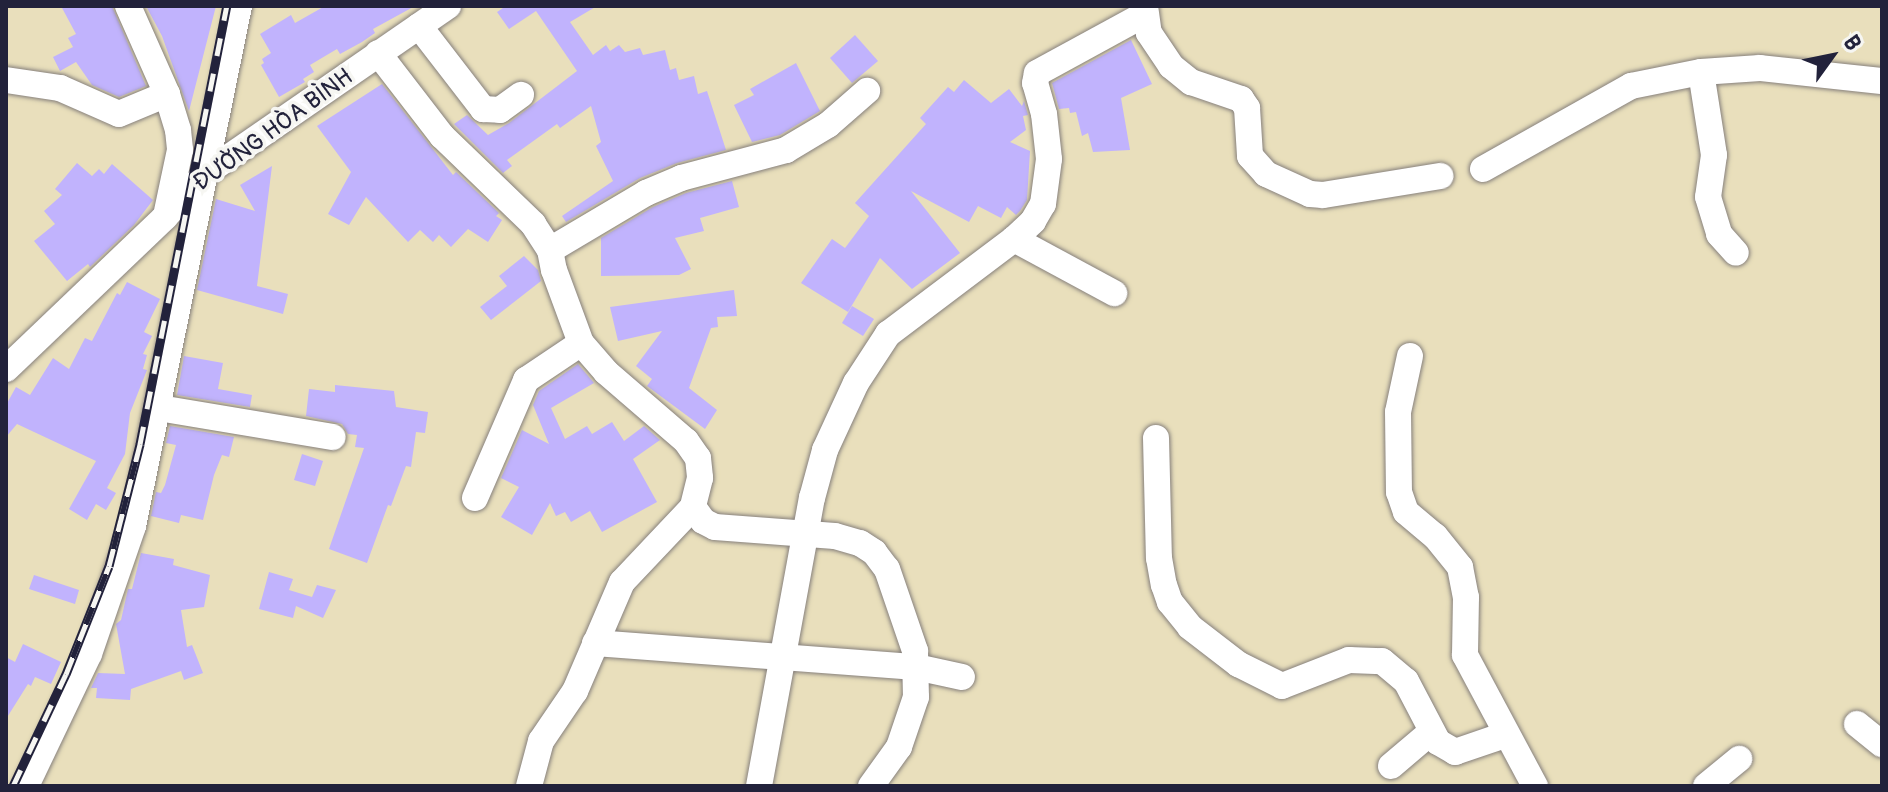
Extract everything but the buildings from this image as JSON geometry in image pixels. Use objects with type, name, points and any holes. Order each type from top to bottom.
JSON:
[{"type":"street","points":[[128,6],[167,94],[180,150],[165,217]]},
{"type":"street","points":[[26,786],[94,640],[133,526],[239,6]]},
{"type":"street","points":[[759,786],[805,534],[825,450],[856,383],[888,334],[1014,239],[1033,221],[1043,204],[1049,159],[1044,114],[1035,83],[1037,73],[1145,10],[1156,48],[1171,66],[1191,82],[1241,99],[1247,108],[1250,156],[1266,174],[1310,194],[1323,195],[1440,176]]},
{"type":"street","points":[[435,13],[483,109],[500,110],[521,95]]},
{"type":"street","name":"ĐƯỜNG HÒA BÌNH","points":[[6,369],[165,217],[206,173],[435,13]]},
{"type":"street","points":[[378,53],[442,136],[533,224],[550,250],[554,270],[581,343],[606,372],[686,441],[698,458],[700,478],[693,507],[622,582],[575,691],[541,741],[529,786]]},
{"type":"street","points":[[1483,169],[1615,93],[1701,72],[1760,68],[1882,81]]},
{"type":"street","points":[[1701,72],[1714,155],[1708,197],[1719,234],[1736,253]]},
{"type":"street","points":[[6,80],[60,88],[119,114],[167,94]]},
{"type":"street","points":[[550,250],[646,193],[681,178],[786,150],[828,125],[867,91]]},
{"type":"street","points":[[1014,239],[1114,293]]},
{"type":"street","points":[[475,498],[526,380],[581,343]]},
{"type":"street","points":[[1410,356],[1398,412],[1399,492],[1406,512],[1435,536],[1460,567],[1466,597],[1465,655],[1505,735],[1535,786]]},
{"type":"street","points":[[159,408],[333,437]]},
{"type":"street","points":[[1156,438],[1161,570],[1170,602],[1190,627],[1238,664],[1282,686],[1349,660],[1382,661],[1397,669],[1406,681],[1438,742],[1455,752],[1505,735]]},
{"type":"street","points":[[693,507],[703,521],[715,527],[805,534],[860,543],[874,552],[887,569],[916,667],[916,697],[909,723],[889,764],[871,786]]},
{"type":"street","points":[[595,643],[916,667],[962,677]]},
{"type":"street","points":[[1857,724],[1882,744]]},
{"type":"street","points":[[1391,766],[1431,732]]},
{"type":"street","points":[[1706,786],[1739,759]]},
{"type":"railway","points":[[13,786],[66,674],[109,566],[140,444],[227,6]]}]
